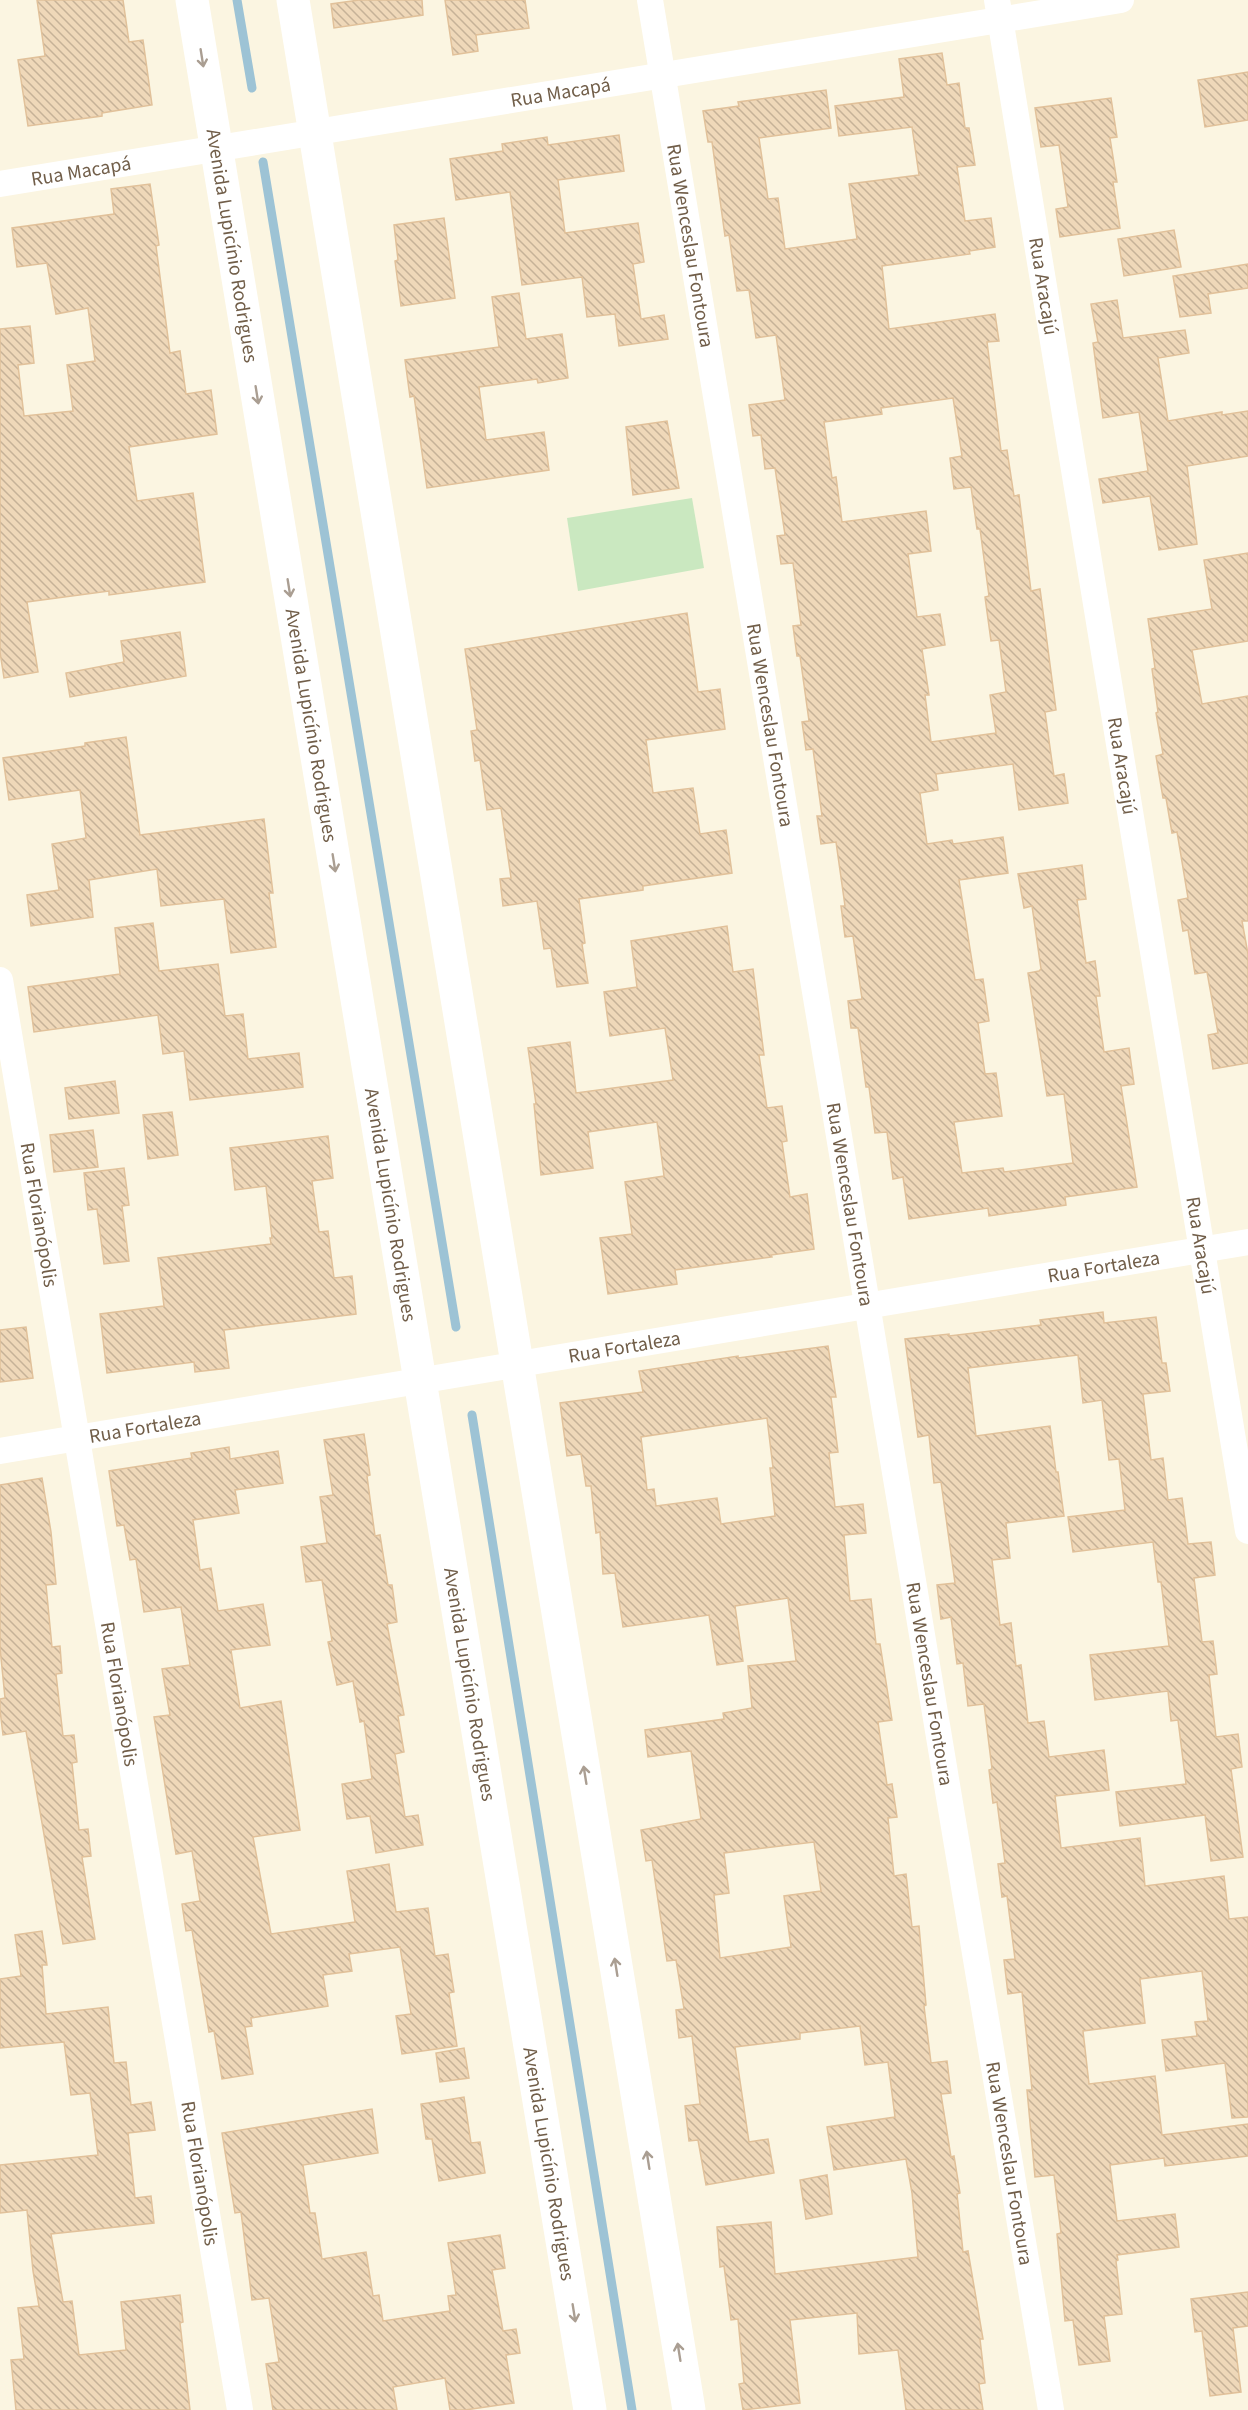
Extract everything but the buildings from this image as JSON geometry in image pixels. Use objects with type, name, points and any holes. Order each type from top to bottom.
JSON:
[{"type":"street","name":"Avenida Lupicínio Rodrigues","points":[[192,0],[590,2410]]},
{"type":"street","points":[[293,0],[689,2410]]},
{"type":"street","name":"Rua Wenceslau Fontoura","points":[[650,0],[1051,2410]]},
{"type":"street","name":"Rua Macapá","points":[[0,183],[662,75],[998,10],[1121,0]]},
{"type":"street","name":"Rua Aracajú","points":[[998,10],[1248,1531]]},
{"type":"street","name":"Rua Florianópolis","points":[[0,980],[240,2410]]},
{"type":"street","name":"Rua Fortaleza","points":[[0,1450],[1248,1242]]},
{"type":"green space","points":[[692,498],[704,568],[578,591],[567,518]]},
{"type":"waterway","points":[[237,0],[252,88]]},
{"type":"waterway","points":[[263,162],[456,1327]]},
{"type":"waterway","points":[[472,1415],[632,2410]]}]
